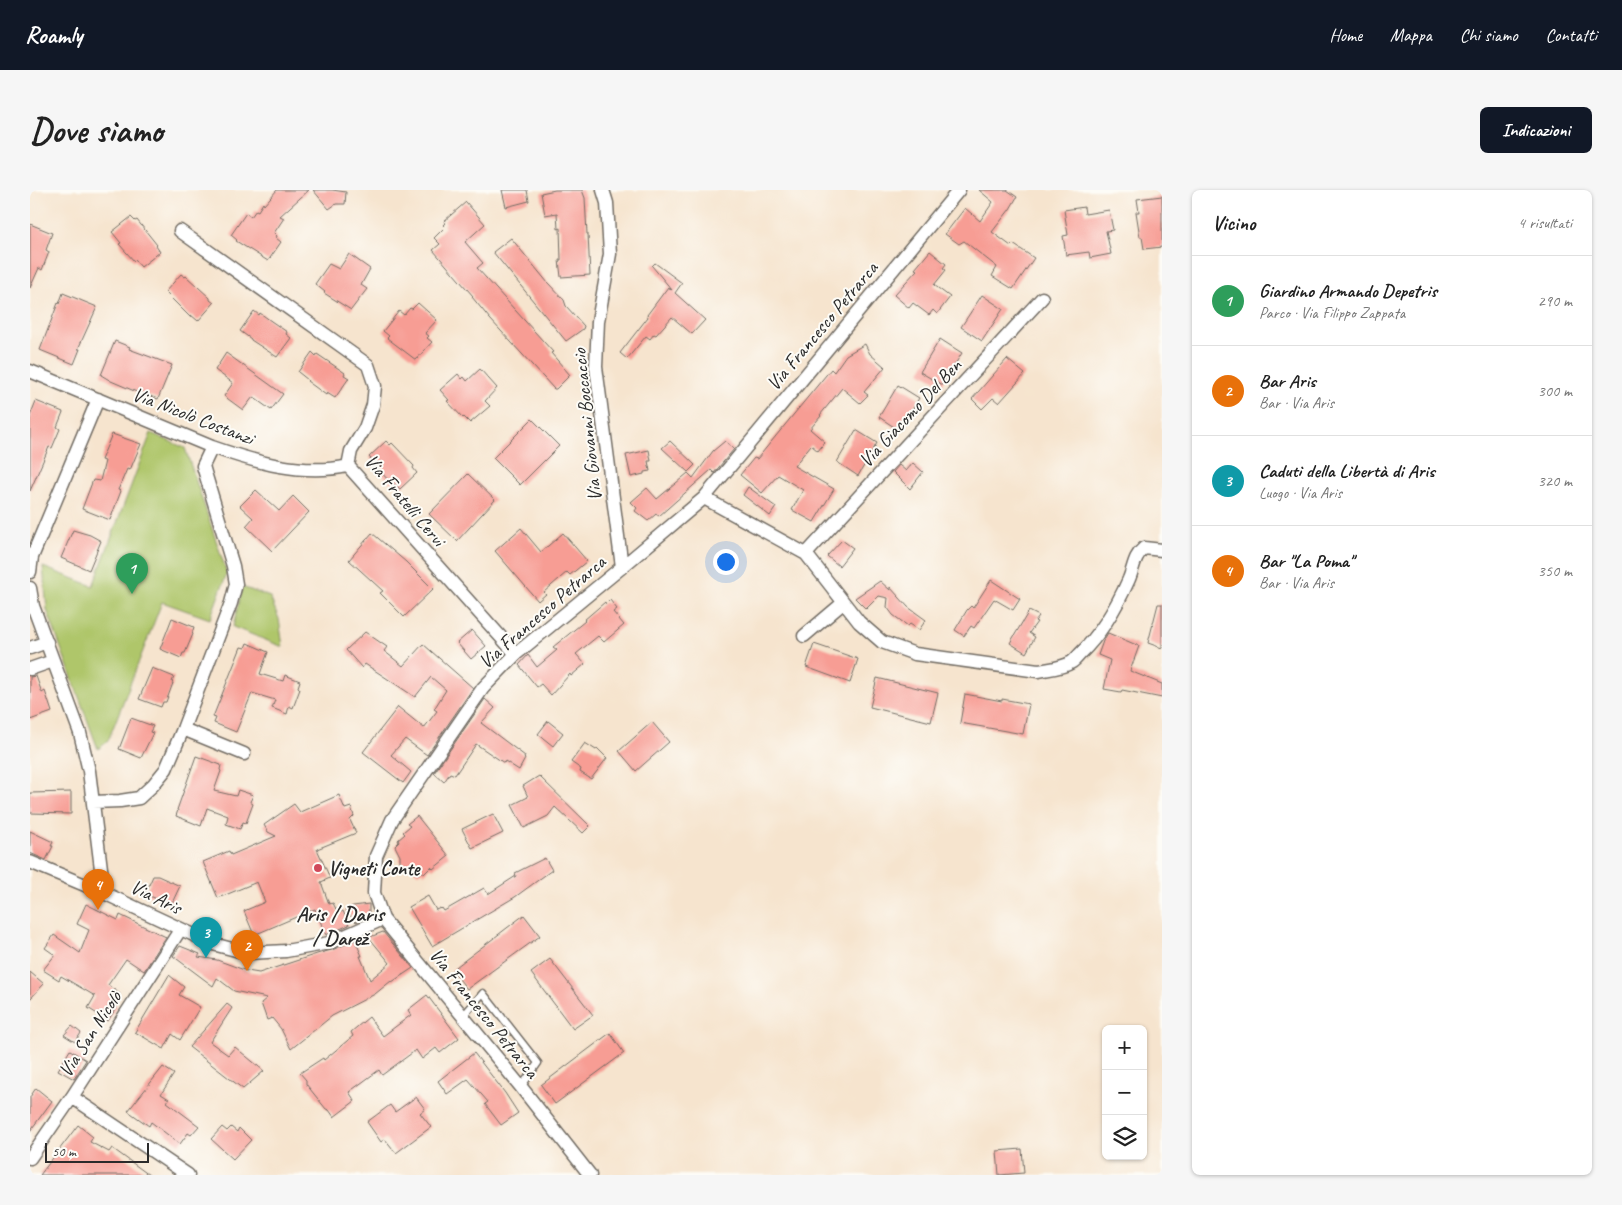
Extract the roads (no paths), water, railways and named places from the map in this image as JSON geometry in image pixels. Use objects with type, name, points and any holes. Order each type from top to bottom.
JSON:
[{"type":"street","name":"Via Giovanni Boccaccio","points":[[603,190],[608,203],[610,254],[598,321],[596,367],[622,567]]},
{"type":"street","name":"Via Francesco Petrarca","points":[[590,1175],[384,919],[374,892],[376,856],[392,820],[483,688],[516,654],[704,498],[960,190]]},
{"type":"street","name":"Via Fratelli Cervi","points":[[180,231],[368,365],[375,386],[373,405],[365,428],[351,451],[348,466],[516,654]]},
{"type":"street","name":"Via Giacomo Del Ben","points":[[806,554],[1042,298]]},
{"type":"street","name":"Via Nicolò Costanzi","points":[[30,371],[212,447],[241,457],[270,465],[331,470],[348,466]]},
{"type":"street","points":[[30,572],[32,557],[98,399]]},
{"type":"street","points":[[93,802],[139,798],[166,769],[183,730],[231,603],[236,584],[234,566],[203,466],[212,447]]},
{"type":"street","points":[[704,498],[806,554],[859,622],[882,642],[915,654],[1038,671],[1072,662],[1099,632],[1118,601],[1131,574],[1137,554],[1144,548],[1162,550]]},
{"type":"street","points":[[30,588],[33,606],[80,733],[89,771],[104,893]]},
{"type":"street","points":[[804,636],[843,603]]},
{"type":"street","points":[[30,648],[46,642]]},
{"type":"street","points":[[30,669],[53,661]]},
{"type":"street","points":[[183,730],[244,754]]},
{"type":"street","name":"Via Aris","points":[[30,862],[104,893],[213,944],[247,953],[286,951],[329,943],[384,919]]},
{"type":"street","name":"Via San Nicolò","points":[[30,1158],[72,1097],[180,930]]},
{"type":"street","points":[[72,1097],[188,1175]]},
{"type":"lane","points":[[463,1016],[483,993],[538,1063],[521,1087]]},
{"type":"place","name":"Giardino Armando Depetris","points":[[132,594]]},
{"type":"place","name":"Vigneti Conte","points":[[318,868]]},
{"type":"place","name":"Bar \"La Poma\"","points":[[98,910]]},
{"type":"place","name":"Caduti della Libertà di Aris","points":[[206,958]]},
{"type":"place","name":"Bar Aris","points":[[247,971]]},
{"type":"district","name":"Aris / Daris / Darež","points":[[340,926]]}]
